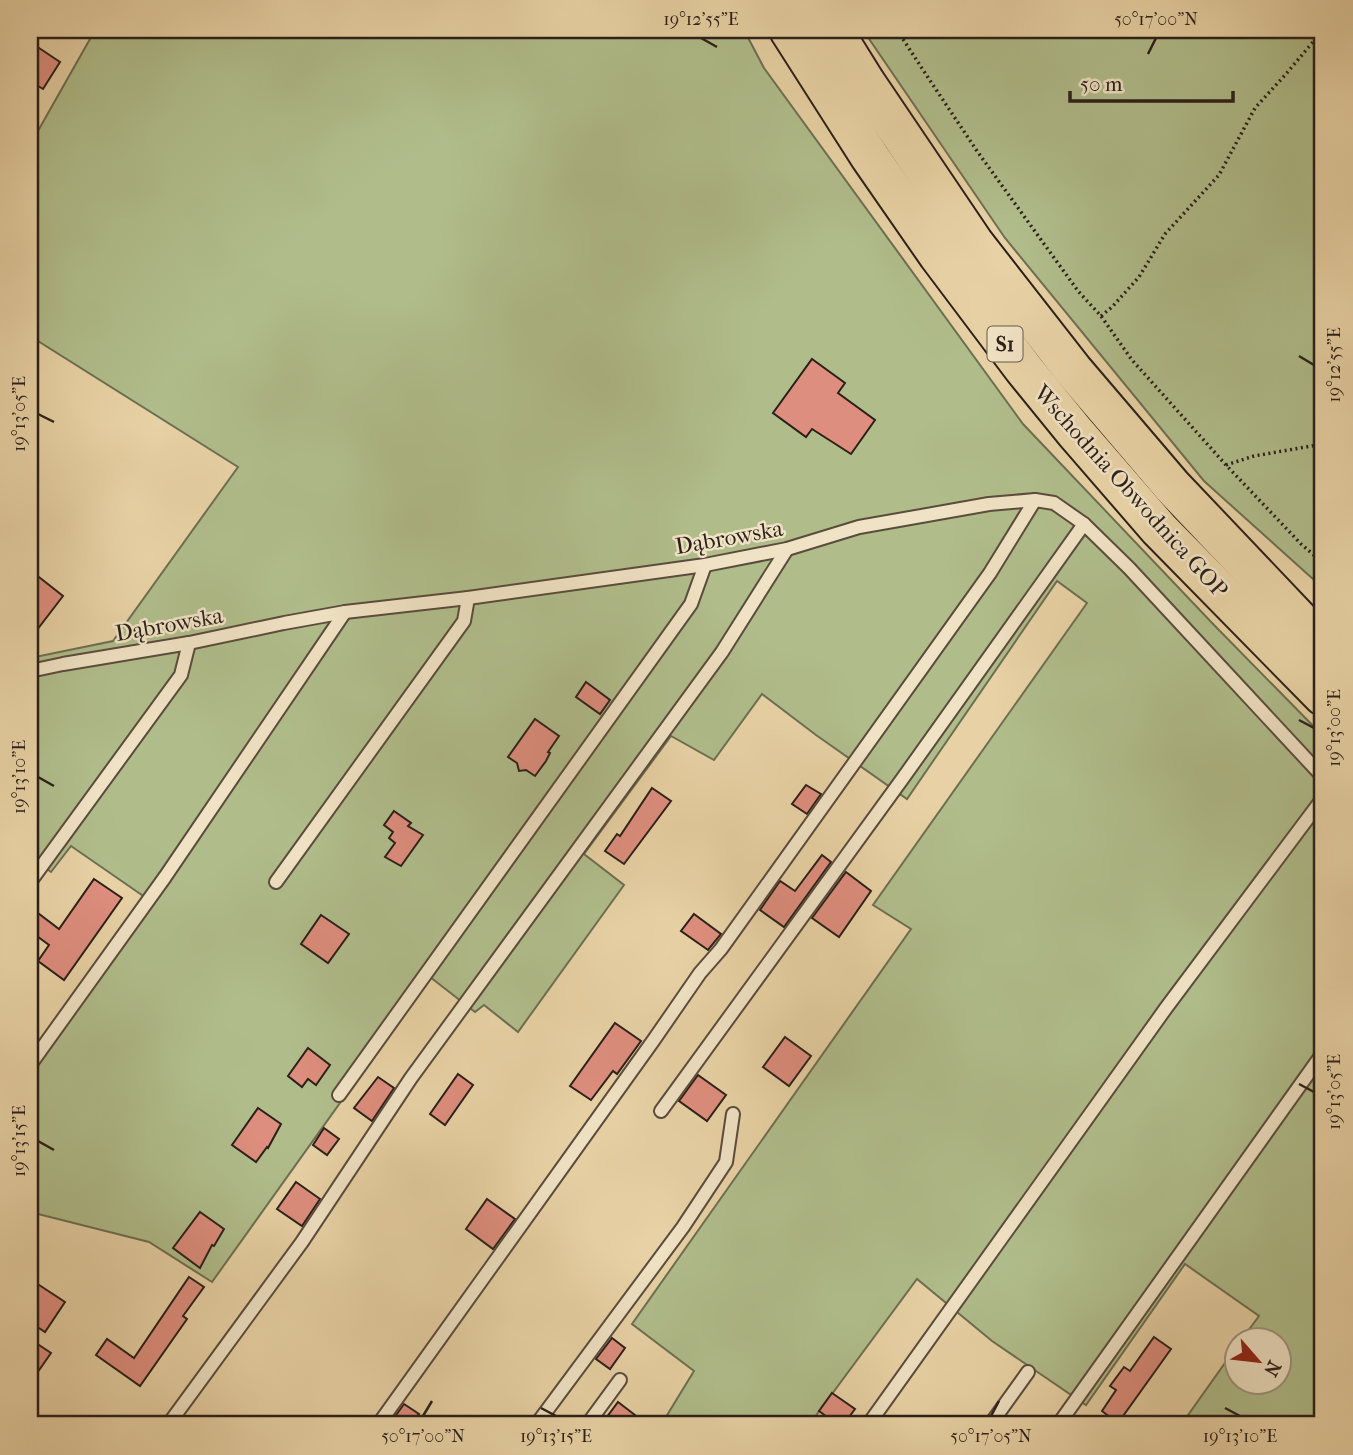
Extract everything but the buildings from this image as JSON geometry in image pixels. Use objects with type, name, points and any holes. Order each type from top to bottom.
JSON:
[{"type":"highway","name":"Wschodnia Obwodnica GOP","points":[[789,30],[870,157],[1023,368],[1159,529],[1323,696]]},
{"type":"highway","name":"Wschodnia Obwodnica GOP","points":[[833,30],[974,243],[1073,370],[1172,486],[1323,645]]},
{"type":"lane","name":"Dąbrowska","points":[[30,671],[345,612],[705,565],[787,549],[859,527],[989,504],[1035,500],[1054,503],[1084,524],[1139,578],[1323,777]]},
{"type":"lane","points":[[378,1425],[699,973],[720,949],[990,573],[1035,500]]},
{"type":"lane","points":[[661,1111],[1084,524]]},
{"type":"lane","points":[[168,1425],[302,1242],[411,1077],[722,652],[787,549]]},
{"type":"lane","points":[[339,1095],[691,604],[705,565]]},
{"type":"lane","points":[[276,882],[464,621],[468,598]]},
{"type":"lane","points":[[30,1065],[165,877],[345,612]]},
{"type":"lane","points":[[30,881],[181,675],[189,643]]},
{"type":"lane","points":[[868,1425],[1166,1008],[1323,798]]},
{"type":"lane","points":[[1058,1425],[1323,1053]]},
{"type":"lane","points":[[536,1425],[683,1227],[726,1162],[733,1114]]},
{"type":"lane","points":[[990,1425],[1028,1372]]},
{"type":"lane","points":[[587,1425],[621,1380]]},
{"type":"path","points":[[897,30],[985,162],[1078,291],[1101,316],[1132,360],[1226,465],[1301,544],[1323,563]]},
{"type":"path","points":[[1101,316],[1139,277],[1165,234],[1219,175],[1255,108],[1323,30]]},
{"type":"path","points":[[1226,465],[1254,456],[1323,444]]},
{"type":"green space","points":[[79,30],[744,30],[764,68],[1023,424],[1323,736],[1323,1425],[1181,1425],[1224,1364],[1224,1396],[1294,1396],[1294,1326],[1252,1326],[1259,1316],[1185,1264],[1086,1405],[992,1341],[917,1279],[809,1425],[661,1425],[694,1371],[632,1324],[911,929],[873,905],[1087,603],[1057,581],[907,799],[762,694],[714,760],[671,736],[584,854],[624,885],[518,1032],[484,1005],[475,1012],[430,977],[212,1282],[149,1242],[30,1212],[30,1077],[149,900],[71,846],[51,872],[30,857],[30,658],[113,641],[238,467],[30,336],[30,145],[90,39]]},
{"type":"green space","points":[[863,30],[1323,30],[1323,588],[1204,481],[1005,238]]}]
